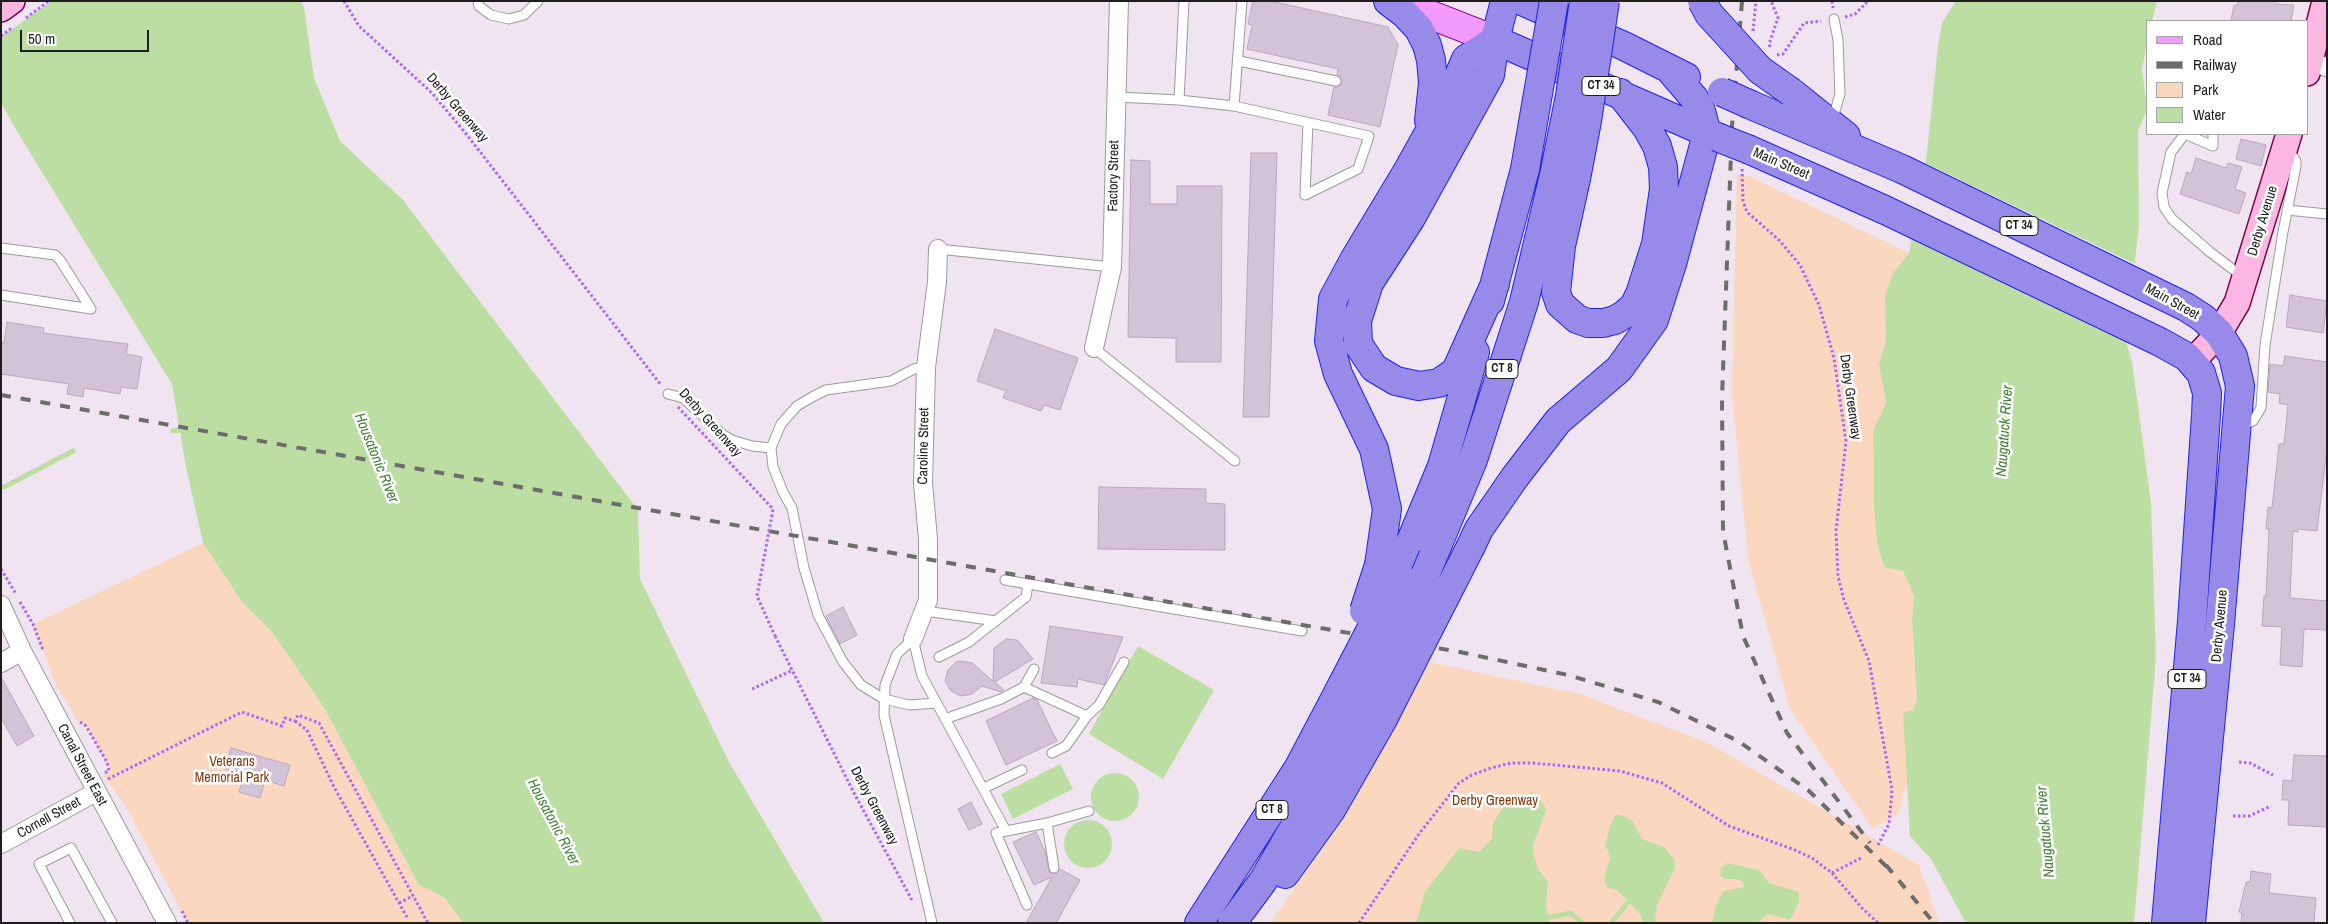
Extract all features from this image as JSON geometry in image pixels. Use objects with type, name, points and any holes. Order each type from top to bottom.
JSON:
[{"type":"highway","points":[[1388,1],[1405,14],[1419,29],[1428,45],[1431,60],[1432,103],[1422,143]]},
{"type":"highway","points":[[1494,284],[1456,371],[1439,384],[1419,386],[1396,381],[1374,368],[1358,344],[1358,321],[1369,283],[1411,218],[1490,75],[1495,40],[1505,1]]},
{"type":"highway","name":"Main Street","points":[[1522,1],[1624,46],[1670,70],[1902,169],[2186,306],[2219,333]]},
{"type":"highway","name":"CT 8","points":[[1199,923],[1299,767],[1338,693],[1388,568],[1442,466],[1525,169],[1554,1]]},
{"type":"highway","name":"CT 8","points":[[1232,923],[1262,881],[1342,745],[1372,713],[1415,599],[1473,460],[1565,177],[1570,96],[1584,1]]},
{"type":"highway","points":[[1605,1],[1588,121],[1565,177],[1556,292],[1560,304],[1577,319],[1588,323],[1603,323],[1615,320],[1634,306],[1649,270],[1656,244],[1664,189],[1663,167],[1657,146],[1647,128],[1620,93]]},
{"type":"highway","points":[[1702,1],[1710,14],[1760,70],[1828,120],[1866,153]]},
{"type":"highway","points":[[1388,568],[1387,509],[1374,450],[1338,374],[1329,341],[1333,299],[1453,89],[1466,59],[1495,40]]},
{"type":"highway","name":"Main Street","points":[[1495,40],[1620,93],[1712,136],[1746,159],[1897,216],[2160,342]]},
{"type":"highway","points":[[1247,923],[1264,903],[1331,810],[1372,713],[1479,530],[1515,477],[1558,421],[1619,369],[1654,320],[1712,136],[1694,98],[1670,70]]},
{"type":"highway","name":"Derby Avenue","points":[[2166,923],[2181,892],[2220,624],[2240,382],[2233,356],[2219,333]]},
{"type":"highway","name":"Derby Avenue","points":[[2160,342],[2192,362],[2202,376],[2207,393],[2192,621],[2181,892],[2190,923]]},
{"type":"highway","points":[[2192,621],[2220,624]]},
{"type":"main road","points":[[1,9],[12,1]]},
{"type":"main road","name":"Main Street","points":[[1395,1],[1495,40]]},
{"type":"main road","points":[[2314,67],[2325,1]]},
{"type":"main road","name":"Derby Avenue","points":[[2192,362],[2219,333],[2233,312],[2288,140]]},
{"type":"street","name":"Factory Street","points":[[1094,348],[1112,267],[1119,1]]},
{"type":"street","name":"Caroline Street","points":[[912,639],[925,611],[929,588],[928,539],[923,483],[926,367],[937,282],[938,249]]},
{"type":"street","name":"Canal Street East","points":[[1,605],[22,651],[167,923]]},
{"type":"street","points":[[1,663],[22,651]]},
{"type":"street","name":"Cornell Street","points":[[1,844],[96,792]]},
{"type":"lane","points":[[478,1],[479,6],[491,15],[509,19],[524,15],[538,1]]},
{"type":"lane","points":[[1179,100],[1184,1]]},
{"type":"lane","points":[[1234,106],[1239,61],[1242,1]]},
{"type":"lane","points":[[1828,120],[1835,111],[1840,94],[1838,40],[1834,19]]},
{"type":"lane","points":[[1239,61],[1336,81]]},
{"type":"lane","points":[[1116,97],[1179,100],[1234,106],[1368,136],[1358,168],[1305,195],[1308,123]]},
{"type":"lane","points":[[2184,135],[2171,152],[2162,193],[2164,207],[2172,218],[2210,252],[2245,279]]},
{"type":"lane","points":[[2187,135],[2213,146],[2213,135]]},
{"type":"lane","points":[[2236,427],[2254,421],[2261,408],[2265,345],[2296,166],[2288,140]]},
{"type":"lane","points":[[2287,210],[2327,214]]},
{"type":"lane","points":[[1,248],[55,255],[91,309],[1,295]]},
{"type":"lane","points":[[938,249],[1112,267]]},
{"type":"lane","points":[[1094,348],[1235,461]]},
{"type":"lane","points":[[926,367],[914,369],[891,381],[826,390],[812,397],[797,406],[781,424],[772,448],[773,467],[782,492],[792,508],[804,568],[818,615],[843,662],[861,685],[884,699],[909,705],[936,702]]},
{"type":"lane","points":[[668,394],[683,398],[722,434],[732,440],[752,446],[772,448]]},
{"type":"lane","points":[[1005,580],[1302,631]]},
{"type":"lane","points":[[939,657],[969,642],[1026,597],[1028,584]]},
{"type":"lane","points":[[925,611],[996,621]]},
{"type":"lane","points":[[932,923],[887,732],[884,699],[885,685],[897,654],[912,639],[922,676],[1006,831]]},
{"type":"lane","points":[[1052,753],[1066,746],[1087,716],[1099,705],[1124,662]]},
{"type":"lane","points":[[945,719],[1001,699],[1024,687],[1034,669]]},
{"type":"lane","points":[[1024,687],[1087,716]]},
{"type":"lane","points":[[984,788],[1022,770]]},
{"type":"lane","points":[[1027,905],[996,833],[1047,823],[1089,811]]},
{"type":"lane","points":[[1047,823],[1054,868]]},
{"type":"lane","points":[[70,923],[38,864],[72,848],[112,923]]},
{"type":"path","name":"Derby Greenway","points":[[344,1],[359,26],[432,93],[467,135],[678,407],[772,509],[757,596],[775,636],[854,793],[915,906]]},
{"type":"path","points":[[1752,38],[1756,1]]},
{"type":"path","points":[[1771,1],[1778,18],[1769,44],[1771,50],[1776,55],[1783,54],[1804,23],[1855,14],[1868,1]]},
{"type":"path","name":"Derby Greenway","points":[[1746,159],[1743,201],[1748,212],[1779,240],[1800,265],[1819,305],[1834,358],[1846,441],[1836,531],[1838,576],[1844,600],[1869,661],[1892,790],[1888,824],[1878,844]]},
{"type":"path","points":[[1,568],[33,624],[46,659]]},
{"type":"path","points":[[752,689],[793,670]]},
{"type":"path","points":[[77,720],[86,726],[107,762],[110,771],[104,774],[106,780],[242,712],[282,726],[285,718],[295,721],[307,730],[334,784],[408,919]]},
{"type":"path","points":[[295,721],[298,715],[319,723],[428,923]]},
{"type":"path","points":[[2239,762],[2250,763],[2273,775]]},
{"type":"path","points":[[1359,923],[1449,794],[1472,775],[1511,763],[1567,765],[1620,771],[1662,783],[1729,826],[1812,858],[1832,873],[1862,908],[1878,923]]},
{"type":"path","points":[[2233,816],[2250,816],[2271,806]]},
{"type":"path","points":[[1832,873],[1863,857]]},
{"type":"path","points":[[399,903],[413,896]]},
{"type":"green space","points":[[1737,175],[1749,176],[1909,253],[1893,273],[1885,295],[1886,340],[1879,364],[1886,403],[1873,431],[1873,464],[1877,543],[1884,567],[1903,571],[1914,596],[1912,619],[1917,699],[1913,710],[1903,713],[1907,782],[1898,814],[1873,829],[1790,709],[1748,559],[1732,394]]},
{"type":"green space","name":"Veterans Memorial Park","points":[[203,543],[242,602],[272,632],[323,706],[419,885],[445,898],[463,923],[188,923],[125,805],[106,780],[104,774],[109,771],[107,762],[86,726],[77,720],[56,685],[33,624]]},
{"type":"green space","name":"Derby Greenway","points":[[1429,662],[1580,694],[1708,743],[1919,865],[1939,923],[1270,923],[1342,822]]},
{"type":"water","name":"Housatonic River","points":[[1,1],[301,1],[304,7],[314,78],[340,141],[403,200],[638,510],[640,579],[729,762],[824,923],[463,923],[445,898],[419,885],[323,706],[272,632],[242,602],[203,543],[186,467],[172,384],[1,103]]},
{"type":"water","name":"Naugatuck River","points":[[1956,1],[2157,1],[2152,20],[2146,20],[2146,48],[2142,69],[2146,111],[2138,131],[2139,224],[2126,342],[2132,362],[2151,503],[2156,657],[2134,923],[1966,923],[1931,859],[1910,836],[1903,713],[1913,710],[1917,699],[1912,619],[1914,596],[1903,571],[1884,567],[1877,543],[1874,507],[1873,431],[1886,403],[1879,364],[1886,340],[1885,295],[1893,273],[1909,253],[1927,153],[1942,23]]},
{"type":"water","points":[[1138,646],[1214,690],[1163,779],[1089,734]]},
{"type":"water","points":[[1060,764],[1073,789],[1013,819],[1001,794]]},
{"type":"water","points":[[1115,773],[1124,775],[1132,780],[1137,788],[1139,797],[1137,806],[1132,814],[1124,819],[1115,821],[1106,819],[1098,814],[1093,806],[1091,797],[1093,788],[1098,780],[1106,775]]},
{"type":"water","points":[[1532,792],[1541,800],[1546,810],[1533,845],[1538,869],[1548,882],[1546,904],[1549,923],[1416,923],[1425,892],[1459,848],[1479,852],[1492,839],[1493,823],[1502,809],[1513,800]]},
{"type":"water","points":[[1615,815],[1621,815],[1632,820],[1642,839],[1664,847],[1675,860],[1675,868],[1657,905],[1655,923],[1642,923],[1641,915],[1624,897],[1615,889],[1607,888],[1604,877],[1610,859],[1608,850],[1605,848],[1609,828]]},
{"type":"water","points":[[1088,820],[1097,822],[1105,827],[1110,835],[1112,844],[1110,853],[1105,861],[1097,866],[1088,868],[1079,866],[1071,861],[1066,853],[1064,844],[1066,835],[1071,827],[1079,822]]},
{"type":"water","points":[[1727,863],[1759,870],[1769,883],[1799,892],[1799,902],[1790,920],[1768,914],[1757,923],[1712,923],[1716,905],[1723,891],[1744,887],[1743,882],[1736,879],[1725,879],[1720,876],[1721,868]]},
{"type":"pier","points":[[1,1],[52,1],[1,37]]},
{"type":"pier","points":[[1923,162],[2137,265],[2129,341],[1909,236]]},
{"type":"building","points":[[1253,1],[1270,1],[1388,27],[1398,45],[1380,127],[1328,115],[1334,87],[1338,87],[1342,83],[1342,79],[1337,75],[1338,69],[1247,49],[1252,25],[1248,24]]},
{"type":"building","points":[[2238,1],[2274,1],[2276,4],[2294,5],[2291,20],[2231,20],[2234,5],[2237,6]]},
{"type":"building","points":[[2241,139],[2266,145],[2261,166],[2236,159]]},
{"type":"building","points":[[1251,153],[1277,153],[1269,417],[1243,417]]},
{"type":"building","points":[[2196,158],[2226,168],[2228,163],[2242,167],[2235,189],[2246,193],[2239,214],[2180,194],[2187,172],[2191,174]]},
{"type":"building","points":[[1131,160],[1150,161],[1150,204],[1177,204],[1177,186],[1222,186],[1221,362],[1176,362],[1176,338],[1128,337]]},
{"type":"building","points":[[2290,295],[2327,301],[2323,333],[2286,327]]},
{"type":"building","points":[[7,322],[44,328],[43,333],[128,344],[126,354],[142,357],[137,389],[121,387],[120,394],[84,388],[83,397],[67,394],[69,384],[1,374],[1,342],[4,343]]},
{"type":"building","points":[[995,329],[1078,358],[1060,410],[1044,405],[1041,411],[1003,398],[1006,391],[977,381]]},
{"type":"building","points":[[2285,356],[2327,362],[2327,449],[2317,531],[2298,529],[2298,532],[2293,531],[2290,598],[2327,601],[2327,630],[2304,629],[2302,667],[2280,665],[2282,627],[2262,626],[2264,596],[2266,596],[2269,529],[2266,529],[2268,507],[2272,508],[2279,444],[2284,444],[2288,405],[2279,403],[2280,394],[2268,392],[2270,364],[2283,366]]},
{"type":"building","points":[[1099,487],[1206,489],[1206,503],[1225,504],[1225,550],[1098,549]]},
{"type":"building","points":[[843,607],[857,635],[840,644],[826,616]]},
{"type":"building","points":[[1050,626],[1123,637],[1104,685],[1078,679],[1077,687],[1041,683]]},
{"type":"building","points":[[1006,639],[1017,640],[1033,659],[995,682],[1004,690],[1001,692],[982,686],[972,694],[961,696],[951,691],[945,681],[948,670],[956,662],[972,663],[993,681],[994,648]]},
{"type":"building","points":[[1,677],[34,736],[17,746],[1,718]]},
{"type":"building","points":[[1033,698],[1037,700],[1057,741],[1006,765],[986,721]]},
{"type":"building","points":[[231,748],[290,765],[284,786],[265,780],[260,798],[239,792],[244,774],[225,769]]},
{"type":"building","points":[[2294,755],[2327,756],[2327,827],[2288,825],[2289,800],[2282,800],[2283,780],[2292,781]]},
{"type":"building","points":[[971,802],[982,824],[969,830],[958,809]]},
{"type":"building","points":[[1036,832],[1045,851],[1049,872],[1055,874],[1060,869],[1080,880],[1056,923],[1026,923],[1052,877],[1034,885],[1013,842]]},
{"type":"building","points":[[2251,871],[2271,874],[2269,893],[2316,898],[2314,923],[2241,923],[2242,913],[2239,912],[2246,882],[2250,882]]},
{"type":"waterway","points":[[173,431],[185,429]]},
{"type":"waterway","points":[[4,487],[73,451]]},
{"type":"waterway","points":[[1611,923],[1628,902]]},
{"type":"waterway","points":[[1542,919],[1570,913],[1583,923]]},
{"type":"railway","points":[[1742,1],[1732,126],[1722,398],[1723,531],[1743,636],[1787,733],[1870,843]]},
{"type":"railway","points":[[1,395],[1460,652],[1568,675],[1658,702],[1738,741],[1808,790],[1891,871]]},
{"type":"railway","points":[[1886,865],[1934,923]]}]
